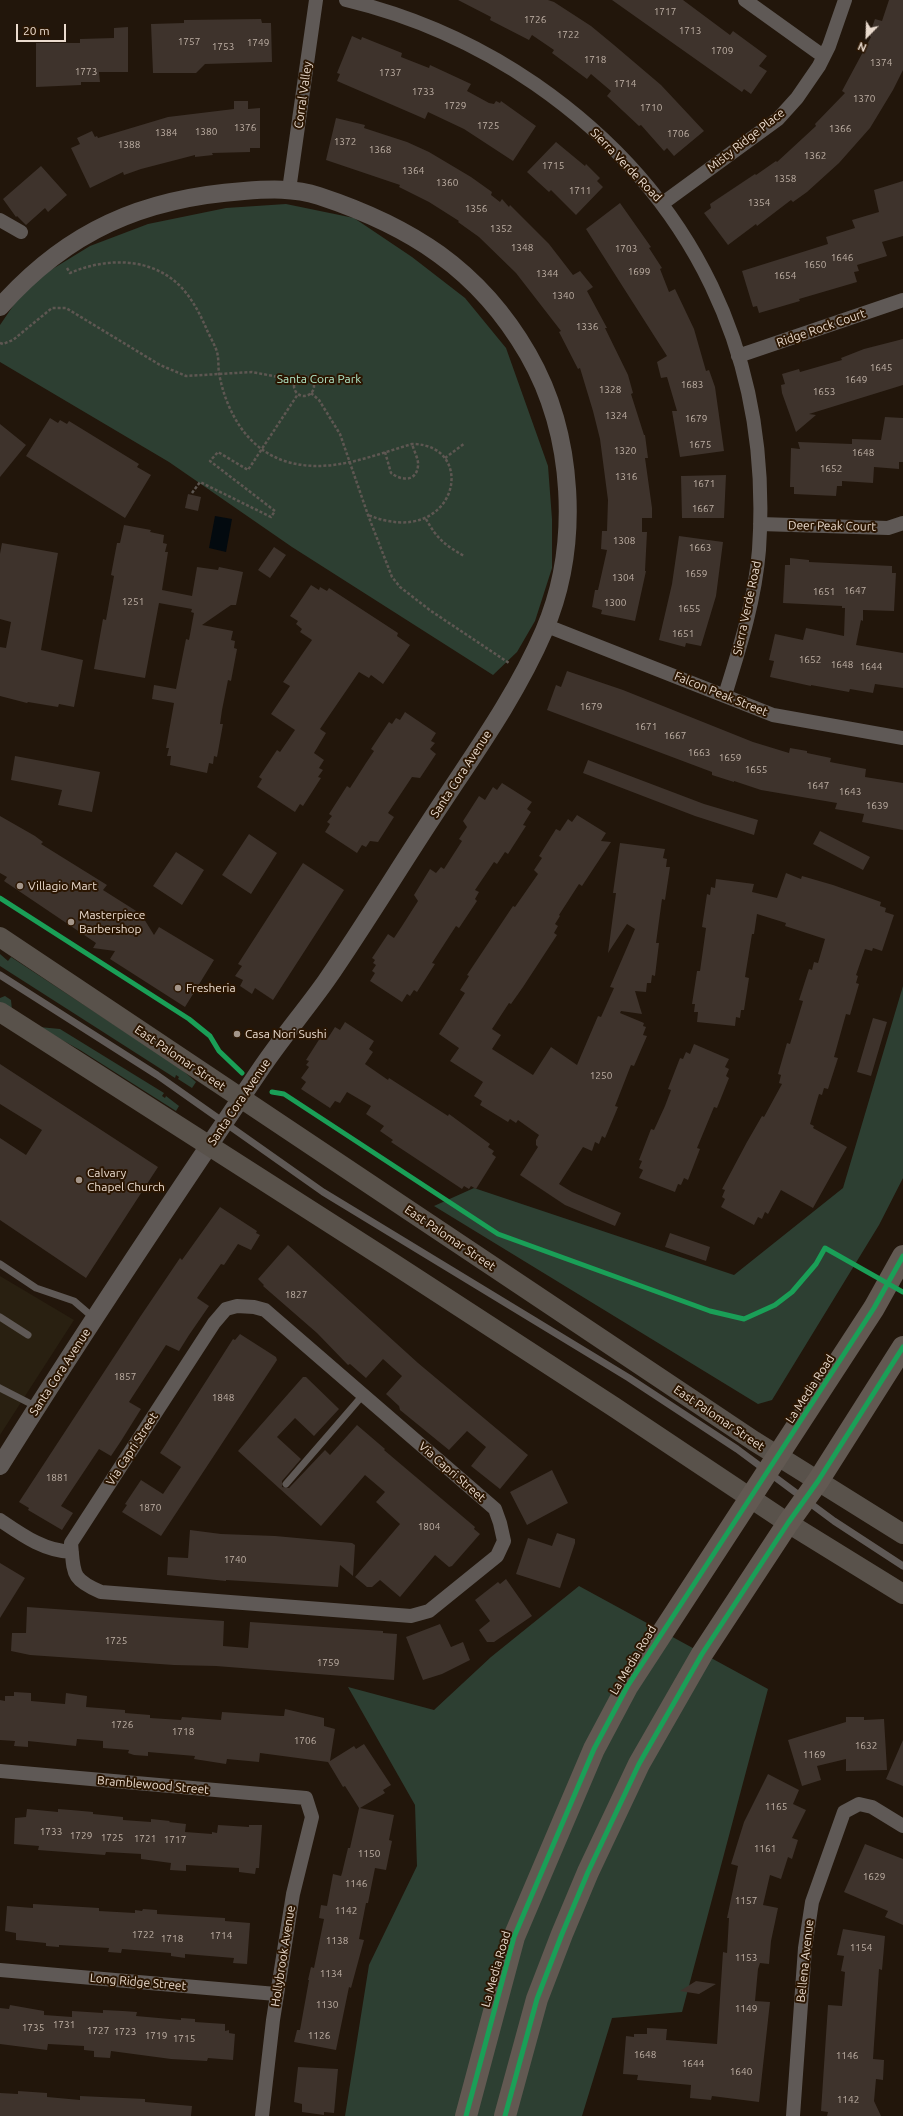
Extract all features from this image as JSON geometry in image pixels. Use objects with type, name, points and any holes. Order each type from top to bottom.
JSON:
[{"type":"main road","name":"East Palomar Street","points":[[0,936],[240,1098],[773,1465],[818,1481],[903,1534]]},
{"type":"main road","points":[[0,1012],[594,1394],[788,1523],[903,1594]]},
{"type":"main road","name":"La Media Road","points":[[466,2116],[514,1937],[594,1749],[627,1687],[874,1308],[903,1256]]},
{"type":"main road","points":[[505,2116],[538,1999],[562,1934],[588,1872],[632,1778],[664,1718],[702,1654],[788,1523],[818,1481],[903,1347]]},
{"type":"street","name":"Corral Valley","points":[[289,190],[316,0]]},
{"type":"street","name":"Sierra Verde Road","points":[[346,0],[382,10],[433,28],[478,50],[548,93],[591,128],[621,156],[663,203],[689,243],[711,285],[738,356],[753,416],[760,488],[760,524],[755,580],[748,617],[725,695]]},
{"type":"street","points":[[745,0],[823,56]]},
{"type":"street","name":"Misty Ridge Place","points":[[663,203],[778,119],[797,98],[823,56],[845,0]]},
{"type":"street","name":"Santa Cora Avenue","points":[[0,307],[40,267],[60,252],[93,231],[156,204],[210,193],[273,188],[314,195],[366,213],[392,224],[421,241],[464,273],[483,292],[516,333],[543,382],[559,429],[567,485],[567,540],[558,586],[547,626],[523,673],[491,728],[325,982],[240,1098],[0,1466]]},
{"type":"street","points":[[0,220],[21,232]]},
{"type":"street","name":"Ridge Rock Court","points":[[738,356],[903,300]]},
{"type":"street","name":"Deer Peak Court","points":[[760,524],[888,528],[903,523]]},
{"type":"street","name":"Falcon Peak Street","points":[[547,626],[774,715],[903,738]]},
{"type":"street","name":"Via Capri Street","points":[[237,1306],[254,1307],[265,1310],[495,1509],[504,1541],[497,1556],[429,1611],[411,1616],[101,1592],[83,1584],[74,1572],[72,1552],[71,1543],[214,1323],[226,1309],[237,1306]]},
{"type":"street","points":[[0,1520],[34,1542],[61,1552],[72,1552]]},
{"type":"street","name":"Bramblewood Street","points":[[0,1771],[306,1798]]},
{"type":"street","name":"Hollybrook Avenue","points":[[262,2116],[276,1994],[293,1894],[312,1817],[306,1798]]},
{"type":"street","name":"Bellena Avenue","points":[[793,2116],[805,1948],[812,1902],[844,1812],[859,1804],[872,1807],[903,1826]]},
{"type":"street","name":"Long Ridge Street","points":[[0,1970],[276,1994]]},
{"type":"lane","points":[[0,975],[157,1075],[323,1192],[773,1465],[805,1500],[903,1566]]},
{"type":"lane","points":[[0,1264],[36,1288],[74,1301],[95,1319]]},
{"type":"lane","points":[[0,1317],[28,1335]]},
{"type":"lane","points":[[0,1388],[37,1408]]},
{"type":"lane","points":[[286,1484],[363,1395]]},
{"type":"path","points":[[66,268],[70,273],[100,262],[130,262],[159,271],[182,288],[201,317],[217,353],[219,374],[228,406],[243,433],[262,449],[286,462],[300,465],[332,466],[412,444],[425,444],[439,451],[450,465],[452,482],[446,500],[426,519],[411,523],[397,523],[368,515]]},
{"type":"path","points":[[0,342],[4,344],[13,340],[52,308],[66,308],[160,365],[186,376],[252,372],[295,382]]},
{"type":"path","points":[[302,376],[311,378],[314,384],[311,394],[305,396],[298,394],[294,389],[295,382],[302,376]]},
{"type":"path","points":[[192,493],[200,482],[271,518],[275,511],[210,462],[218,452],[248,470],[298,394]]},
{"type":"path","points":[[311,394],[318,400],[340,434],[386,565],[392,577],[400,587],[431,611],[509,663]]},
{"type":"path","points":[[445,458],[465,443]]},
{"type":"path","points":[[385,452],[391,473],[400,480],[409,479],[416,472],[418,465],[412,444]]},
{"type":"path","points":[[426,519],[435,535],[444,544],[464,556]]},
{"type":"shaded area","points":[[215,516],[232,519],[226,552],[209,548]]},
{"type":"shaded area","points":[[0,1276],[74,1320],[0,1435]]},
{"type":"green space","name":"Santa Cora Park","points":[[286,204],[354,218],[412,257],[465,298],[506,348],[548,466],[552,519],[552,568],[535,621],[517,652],[493,675],[292,547],[169,462],[0,362],[0,325],[28,284],[90,246],[148,224],[226,208]]},
{"type":"green space","points":[[0,954],[8,961],[11,957],[180,1068],[196,1082],[192,1088],[178,1079],[179,1077],[176,1075],[175,1078],[0,966]]},
{"type":"green space","points":[[903,986],[903,1178],[879,1225],[772,1400],[758,1404],[434,1206],[474,1188],[734,1275],[843,1188]]},
{"type":"green space","points":[[5,996],[11,1000],[12,1010],[39,1027],[60,1029],[164,1093],[162,1096],[165,1098],[166,1096],[179,1106],[176,1111],[80,1050],[0,1006],[0,998]]},
{"type":"green space","points":[[579,1586],[768,1689],[682,2012],[612,2018],[582,2116],[345,2116],[369,1965],[417,1866],[415,1805],[348,1687],[434,1710],[491,1657]]},
{"type":"building","points":[[458,0],[548,0],[554,2],[591,26],[661,85],[704,131],[674,156],[667,148],[664,151],[641,125],[639,126],[607,96],[611,91],[591,74],[587,79],[552,53],[554,50],[532,35],[529,40],[490,20],[491,17]]},
{"type":"building","points":[[612,0],[683,0],[730,35],[733,31],[767,56],[759,66],[767,71],[751,94],[744,89],[742,92]]},
{"type":"building","points":[[889,0],[903,0],[903,70],[870,128],[839,163],[807,192],[793,202],[791,200],[757,226],[756,224],[728,245],[704,213],[711,208],[710,204],[755,174],[756,175],[776,161],[777,162],[816,126],[815,124],[845,93],[842,91],[871,37],[869,36],[875,19],[882,21]]},
{"type":"building","points":[[261,19],[262,23],[271,23],[272,62],[205,64],[196,73],[153,73],[151,24],[184,23],[184,20]]},
{"type":"building","points":[[128,27],[128,72],[99,72],[100,82],[81,82],[81,85],[36,87],[36,43],[80,43],[80,39],[114,38],[114,28]]},
{"type":"building","points":[[352,36],[361,40],[362,37],[402,53],[401,57],[429,68],[430,65],[471,84],[467,91],[489,103],[494,104],[496,101],[500,103],[501,101],[536,126],[513,161],[464,129],[428,112],[425,119],[337,81],[340,74],[337,73]]},
{"type":"building","points":[[234,101],[248,101],[248,109],[260,108],[260,148],[250,148],[250,152],[212,153],[213,155],[195,157],[195,155],[124,175],[123,172],[90,188],[71,148],[80,144],[77,138],[92,131],[95,137],[97,136],[98,138],[168,117],[234,109]]},
{"type":"building","points":[[336,118],[365,125],[364,128],[407,142],[429,152],[471,177],[492,192],[491,195],[500,202],[502,199],[509,207],[510,205],[549,244],[573,275],[580,271],[593,287],[587,291],[607,328],[605,328],[628,375],[633,393],[631,394],[645,435],[648,458],[645,458],[652,518],[642,518],[642,532],[647,532],[646,571],[635,621],[601,614],[602,610],[592,607],[595,590],[598,590],[607,550],[601,549],[602,531],[607,531],[608,500],[600,439],[593,411],[580,368],[578,369],[559,332],[561,331],[516,273],[479,237],[458,222],[459,221],[429,202],[399,187],[400,185],[326,160]]},
{"type":"building","points":[[556,142],[585,166],[586,164],[600,178],[597,181],[603,187],[576,215],[551,190],[549,192],[527,172]]},
{"type":"building","points":[[41,166],[67,195],[48,212],[45,208],[26,225],[17,216],[16,217],[3,199]]},
{"type":"building","points":[[903,181],[903,236],[882,242],[887,256],[857,265],[859,271],[854,272],[857,282],[799,299],[800,301],[759,313],[757,306],[753,307],[742,271],[828,244],[826,237],[855,228],[852,220],[879,212],[874,190]]},
{"type":"building","points":[[620,203],[651,247],[649,248],[662,268],[660,269],[669,292],[675,289],[694,329],[706,371],[709,370],[715,387],[724,451],[680,457],[672,411],[677,411],[667,377],[661,378],[657,362],[667,356],[586,229]]},
{"type":"building","points":[[903,339],[903,385],[809,414],[816,415],[796,432],[782,393],[781,385],[785,384],[782,374],[799,369],[800,372],[842,360],[841,358],[864,349]]},
{"type":"building","points":[[885,417],[903,418],[903,462],[899,462],[899,469],[874,467],[873,483],[842,481],[842,486],[837,486],[836,496],[794,494],[794,487],[790,487],[791,448],[800,449],[798,442],[852,444],[852,439],[881,440]]},
{"type":"building","points":[[50,418],[58,423],[60,420],[67,424],[69,421],[139,464],[137,467],[151,475],[125,518],[26,456]]},
{"type":"building","points":[[0,424],[26,445],[0,477]]},
{"type":"building","points":[[726,475],[724,518],[682,518],[681,476]]},
{"type":"building","points":[[188,494],[201,497],[198,511],[185,508]]},
{"type":"building","points":[[124,525],[151,530],[150,532],[164,535],[163,543],[167,544],[165,552],[168,552],[162,590],[192,596],[197,567],[218,570],[219,567],[243,572],[236,605],[231,605],[202,625],[233,631],[231,640],[235,641],[234,648],[237,649],[231,681],[228,680],[222,710],[220,724],[223,724],[217,757],[214,756],[213,764],[209,763],[207,773],[170,765],[171,756],[167,756],[169,748],[166,748],[174,703],[152,699],[154,685],[176,689],[186,639],[189,640],[194,613],[191,612],[192,609],[159,603],[145,678],[94,669],[103,619],[106,620],[114,576],[111,575],[117,543],[120,543]]},
{"type":"building","points":[[679,536],[723,542],[716,596],[701,646],[686,643],[685,647],[659,640],[672,584]]},
{"type":"building","points":[[2,543],[58,553],[41,650],[83,660],[74,707],[59,704],[58,707],[27,703],[0,696],[0,647],[6,648],[11,622],[0,619],[0,554]]},
{"type":"building","points":[[274,547],[286,555],[270,578],[258,570]]},
{"type":"building","points":[[790,558],[809,560],[809,562],[892,566],[892,573],[896,573],[894,611],[863,610],[863,621],[861,620],[856,645],[903,653],[903,688],[875,684],[873,693],[850,689],[849,692],[770,677],[774,661],[769,660],[775,634],[803,640],[806,628],[844,636],[845,608],[842,608],[842,606],[783,603],[785,565],[790,565]]},
{"type":"building","points":[[311,585],[319,590],[320,587],[327,591],[329,588],[398,633],[397,636],[410,645],[383,684],[371,675],[369,678],[359,672],[320,729],[326,733],[314,753],[324,760],[319,768],[323,770],[318,777],[321,778],[303,806],[300,804],[295,812],[257,787],[262,779],[259,777],[277,750],[280,752],[295,730],[271,714],[290,686],[283,682],[312,640],[300,632],[302,629],[296,624],[298,621],[290,616]]},
{"type":"building","points":[[567,671],[623,690],[753,742],[789,753],[790,748],[807,751],[807,753],[831,758],[830,762],[866,769],[865,777],[903,783],[903,830],[862,822],[864,814],[835,809],[837,803],[761,790],[712,775],[712,772],[547,710],[556,685],[561,687]]},
{"type":"building","points":[[405,712],[436,733],[431,741],[435,743],[430,749],[436,754],[420,778],[412,777],[388,813],[394,817],[378,842],[370,841],[366,847],[362,845],[357,853],[325,832],[330,824],[327,822],[332,816],[329,814],[347,786],[350,788],[374,751],[371,749],[389,722],[392,724],[396,718],[400,720]]},
{"type":"building","points":[[15,756],[100,772],[92,812],[58,805],[62,790],[11,780]]},
{"type":"building","points":[[588,760],[704,804],[758,820],[754,835],[695,816],[583,773]]},
{"type":"building","points":[[502,783],[532,802],[527,809],[531,812],[523,825],[526,826],[508,854],[505,852],[497,864],[494,862],[475,890],[479,892],[475,899],[477,901],[459,928],[456,926],[432,963],[435,964],[417,992],[414,990],[410,996],[407,994],[402,1002],[370,981],[375,973],[372,971],[376,965],[373,963],[375,960],[372,958],[388,934],[394,938],[402,926],[418,901],[414,895],[430,869],[436,873],[441,867],[444,869],[462,841],[459,839],[467,827],[463,821],[479,796],[485,800],[493,787],[497,790]]},
{"type":"building","points":[[577,815],[606,833],[601,841],[611,842],[582,886],[579,884],[559,915],[560,916],[555,924],[558,926],[554,933],[557,935],[523,987],[511,1004],[509,1003],[492,1029],[501,1035],[492,1049],[533,1075],[551,1047],[577,1065],[598,1016],[601,1017],[614,988],[610,987],[635,929],[627,924],[608,953],[616,893],[613,893],[620,843],[665,849],[663,858],[667,859],[666,867],[670,867],[665,900],[662,899],[656,943],[659,943],[655,976],[652,975],[651,983],[647,983],[646,992],[635,991],[642,1014],[621,1011],[620,1013],[644,1023],[643,1026],[646,1027],[643,1035],[647,1036],[634,1066],[631,1065],[615,1106],[618,1107],[605,1138],[602,1136],[599,1144],[595,1142],[592,1151],[583,1147],[559,1184],[572,1192],[621,1213],[615,1226],[565,1205],[520,1175],[538,1147],[536,1145],[536,1140],[539,1135],[518,1120],[516,1123],[510,1119],[508,1122],[480,1105],[482,1101],[474,1096],[483,1082],[450,1061],[459,1048],[439,1034],[465,993],[460,990],[469,976],[467,975],[513,906],[515,907],[538,874],[534,870],[542,858],[539,856],[556,829],[560,831],[568,819],[572,822]]},
{"type":"building","points":[[0,816],[35,836],[43,842],[41,844],[107,885],[103,890],[141,914],[154,935],[159,927],[214,960],[185,1007],[110,959],[115,951],[93,948],[96,943],[4,881],[7,877],[0,873]]},
{"type":"building","points":[[820,831],[870,857],[863,870],[813,844]]},
{"type":"building","points":[[249,834],[277,853],[251,894],[222,875]]},
{"type":"building","points":[[176,852],[204,870],[182,905],[153,886]]},
{"type":"building","points":[[303,863],[344,890],[273,1000],[255,988],[252,994],[240,986],[243,980],[235,976],[242,966],[238,964]]},
{"type":"building","points":[[786,873],[801,879],[802,876],[833,885],[881,902],[880,906],[886,908],[885,912],[894,915],[882,951],[873,948],[872,951],[865,949],[856,975],[858,976],[856,983],[859,984],[850,1015],[846,1014],[834,1057],[838,1058],[828,1089],[824,1088],[822,1095],[819,1094],[810,1124],[814,1126],[813,1128],[847,1147],[813,1208],[781,1190],[768,1214],[765,1212],[762,1219],[758,1217],[754,1225],[721,1207],[725,1199],[722,1197],[725,1190],[722,1189],[747,1142],[762,1116],[764,1117],[782,1084],[779,1083],[781,1075],[778,1074],[787,1043],[790,1044],[803,1001],[799,1000],[809,969],[812,970],[814,962],[818,963],[825,939],[785,926],[786,923],[757,914],[745,977],[749,978],[744,1010],[741,1010],[740,1018],[736,1017],[735,1026],[697,1022],[698,1012],[694,1012],[695,1004],[692,1004],[697,971],[700,971],[706,928],[702,927],[707,894],[710,895],[711,887],[715,888],[716,879],[754,884],[752,892],[777,898]]},
{"type":"building","points":[[873,1018],[887,1022],[871,1076],[857,1072]]},
{"type":"building","points":[[345,1022],[374,1041],[369,1049],[373,1052],[365,1064],[388,1080],[389,1078],[448,1116],[449,1114],[490,1144],[488,1147],[494,1151],[492,1154],[496,1157],[476,1189],[471,1186],[469,1189],[464,1186],[462,1189],[391,1142],[393,1140],[380,1131],[384,1126],[366,1114],[371,1106],[347,1092],[340,1103],[335,1101],[330,1108],[301,1089],[306,1082],[301,1078],[309,1067],[306,1065],[309,1061],[306,1060],[322,1035],[328,1038],[335,1027],[340,1030]]},
{"type":"building","points":[[694,1044],[729,1059],[725,1067],[729,1069],[726,1076],[729,1078],[717,1108],[714,1107],[697,1148],[700,1149],[688,1180],[684,1178],[681,1185],[678,1184],[675,1192],[639,1178],[643,1170],[639,1168],[642,1161],[639,1160],[651,1129],[654,1130],[665,1106],[671,1090],[668,1089],[680,1058],[683,1059],[686,1052],[690,1054]]},
{"type":"building","name":"Calvary Chapel Church","points":[[0,1064],[158,1167],[86,1278],[0,1220],[0,1138],[26,1155],[42,1130],[0,1104]]},
{"type":"building","points":[[220,1207],[257,1231],[256,1233],[260,1235],[251,1250],[238,1244],[224,1265],[221,1264],[197,1298],[209,1306],[179,1351],[166,1345],[129,1402],[141,1409],[121,1441],[111,1456],[99,1449],[61,1506],[73,1513],[62,1530],[28,1510],[29,1508],[19,1502],[180,1258],[182,1260]]},
{"type":"building","points":[[670,1233],[710,1247],[706,1261],[665,1247]]},
{"type":"building","points":[[288,1245],[418,1363],[528,1455],[500,1489],[471,1466],[486,1447],[467,1431],[449,1450],[400,1410],[399,1406],[386,1394],[402,1376],[383,1359],[366,1378],[350,1364],[348,1365],[317,1333],[263,1286],[264,1285],[258,1279]]},
{"type":"building","points":[[240,1334],[276,1357],[277,1360],[161,1536],[122,1512],[127,1505],[125,1504],[141,1480],[163,1494],[181,1467],[160,1453],[233,1339],[235,1340]]},
{"type":"building","points":[[303,1377],[306,1377],[339,1409],[314,1436],[295,1418],[277,1437],[301,1459],[282,1481],[282,1487],[289,1488],[325,1450],[330,1455],[357,1425],[385,1449],[384,1450],[475,1527],[474,1529],[480,1534],[452,1566],[449,1567],[435,1555],[400,1597],[380,1580],[372,1587],[367,1587],[355,1577],[400,1524],[376,1502],[385,1492],[365,1475],[321,1526],[238,1451]]},
{"type":"building","points":[[552,1470],[568,1503],[527,1525],[510,1492]]},
{"type":"building","points":[[190,1530],[221,1534],[275,1536],[352,1543],[355,1545],[353,1576],[340,1565],[338,1587],[226,1581],[167,1575],[168,1557],[188,1558]]},
{"type":"building","points":[[557,1533],[575,1539],[560,1588],[516,1574],[528,1538],[552,1546]]},
{"type":"building","points":[[0,1563],[25,1578],[0,1618]]},
{"type":"building","points":[[506,1579],[532,1616],[494,1642],[487,1642],[479,1630],[490,1621],[475,1600],[498,1582],[500,1584]]},
{"type":"building","points":[[27,1607],[224,1621],[223,1646],[248,1648],[250,1622],[383,1631],[383,1633],[397,1634],[394,1680],[216,1666],[174,1665],[30,1655],[11,1651],[12,1633],[26,1633]]},
{"type":"building","points":[[440,1624],[451,1647],[463,1642],[470,1660],[442,1674],[423,1680],[406,1637]]},
{"type":"building","points":[[14,1692],[31,1693],[31,1701],[65,1704],[66,1693],[87,1696],[86,1707],[125,1710],[125,1713],[150,1715],[150,1718],[181,1720],[182,1717],[221,1720],[222,1712],[284,1716],[285,1709],[324,1718],[324,1726],[335,1729],[330,1761],[354,1746],[356,1749],[364,1744],[391,1785],[383,1790],[385,1793],[360,1808],[394,1815],[389,1840],[392,1841],[386,1870],[375,1868],[359,1939],[364,1940],[351,1988],[349,1987],[336,2050],[294,2042],[297,2030],[300,2030],[308,1980],[311,1967],[314,1968],[324,1919],[319,1918],[321,1905],[327,1906],[333,1874],[341,1876],[348,1848],[350,1848],[359,1808],[345,1786],[343,1787],[328,1762],[260,1753],[259,1762],[227,1759],[226,1764],[194,1759],[195,1756],[148,1752],[148,1756],[134,1755],[128,1753],[129,1750],[103,1748],[103,1741],[77,1739],[76,1746],[28,1741],[28,1747],[14,1746],[15,1741],[0,1740],[0,1700],[5,1701],[5,1696],[14,1696]]},
{"type":"building","points":[[846,1717],[864,1717],[864,1720],[884,1719],[887,1770],[846,1771],[846,1759],[817,1766],[821,1780],[802,1786],[788,1740],[846,1722]]},
{"type":"building","points":[[903,1740],[903,1786],[886,1779]]},
{"type":"building","points":[[768,1774],[799,1790],[793,1804],[806,1810],[792,1838],[798,1840],[792,1859],[788,1857],[781,1879],[770,1875],[763,1905],[778,1908],[771,1941],[769,1964],[760,1963],[758,1969],[755,2001],[770,2002],[759,2102],[712,2096],[711,2100],[690,2098],[691,2085],[637,2080],[638,2075],[623,2074],[626,2036],[634,2037],[634,2034],[647,2034],[647,2028],[667,2029],[666,2040],[717,2044],[723,1952],[727,1953],[729,1918],[727,1918],[738,1866],[731,1864],[744,1822]]},
{"type":"building","points":[[27,1809],[58,1812],[58,1809],[93,1812],[93,1814],[123,1817],[123,1820],[151,1822],[151,1819],[170,1821],[169,1822],[186,1824],[185,1832],[212,1834],[212,1832],[217,1833],[218,1825],[249,1827],[249,1825],[262,1825],[259,1868],[256,1868],[255,1874],[239,1872],[239,1868],[186,1865],[186,1871],[170,1870],[171,1863],[141,1859],[141,1854],[106,1852],[105,1855],[38,1850],[39,1846],[14,1844],[15,1818],[26,1817]]},
{"type":"building","points":[[865,1844],[903,1859],[903,1925],[885,1917],[888,1911],[844,1892]]},
{"type":"building","points":[[33,1904],[99,1908],[99,1911],[135,1913],[135,1910],[157,1910],[157,1914],[225,1918],[225,1921],[250,1923],[247,1964],[233,1963],[234,1958],[185,1954],[185,1958],[171,1956],[171,1953],[122,1949],[121,1953],[108,1952],[109,1948],[59,1945],[59,1947],[46,1946],[46,1943],[16,1940],[16,1933],[5,1931],[7,1906],[33,1908]]},
{"type":"building","points":[[843,1929],[885,1936],[882,1970],[879,1969],[873,2059],[884,2060],[883,2080],[876,2079],[874,2101],[881,2116],[827,2116],[828,2112],[821,2111],[828,2005],[842,2006],[845,1972],[841,1971],[844,1956],[837,1955]]},
{"type":"building","points":[[696,1981],[716,1984],[699,1994],[680,1991]]},
{"type":"building","points":[[10,2005],[44,2011],[44,2015],[72,2017],[72,2011],[103,2013],[103,2010],[137,2012],[136,2016],[181,2020],[181,2018],[195,2019],[195,2022],[225,2024],[225,2031],[229,2030],[229,2033],[235,2034],[233,2060],[208,2058],[207,2061],[171,2059],[111,2051],[110,2058],[94,2057],[94,2051],[84,2050],[84,2046],[48,2044],[47,2050],[0,2044],[0,2008],[9,2009]]},
{"type":"building","points":[[298,2067],[338,2069],[334,2113],[324,2112],[324,2115],[302,2112],[302,2104],[294,2102]]},
{"type":"building","points":[[18,2091],[47,2093],[47,2097],[80,2100],[80,2096],[145,2099],[145,2102],[192,2106],[191,2116],[0,2116],[0,2093],[18,2094]]},
{"type":"cycle path","points":[[0,898],[189,1019],[210,1036],[219,1051],[242,1073]]},
{"type":"cycle path","points":[[272,1092],[284,1094],[498,1234],[710,1311],[744,1319],[775,1305],[792,1292],[816,1264],[825,1248],[903,1292]]},
{"type":"cycle path","points":[[466,2116],[514,1937],[594,1749],[627,1687],[874,1308],[903,1256]]},
{"type":"cycle path","points":[[505,2116],[537,1999],[588,1872],[639,1764],[702,1654],[788,1523],[818,1481],[903,1347]]},
{"type":"place","name":"Villagio Mart","points":[[20,886]]},
{"type":"place","name":"Masterpiece Barbershop","points":[[71,922]]},
{"type":"place","name":"Fresheria","points":[[178,988]]},
{"type":"place","name":"Casa Nori Sushi","points":[[237,1034]]},
{"type":"place","name":"Calvary Chapel Church","points":[[79,1180]]}]
